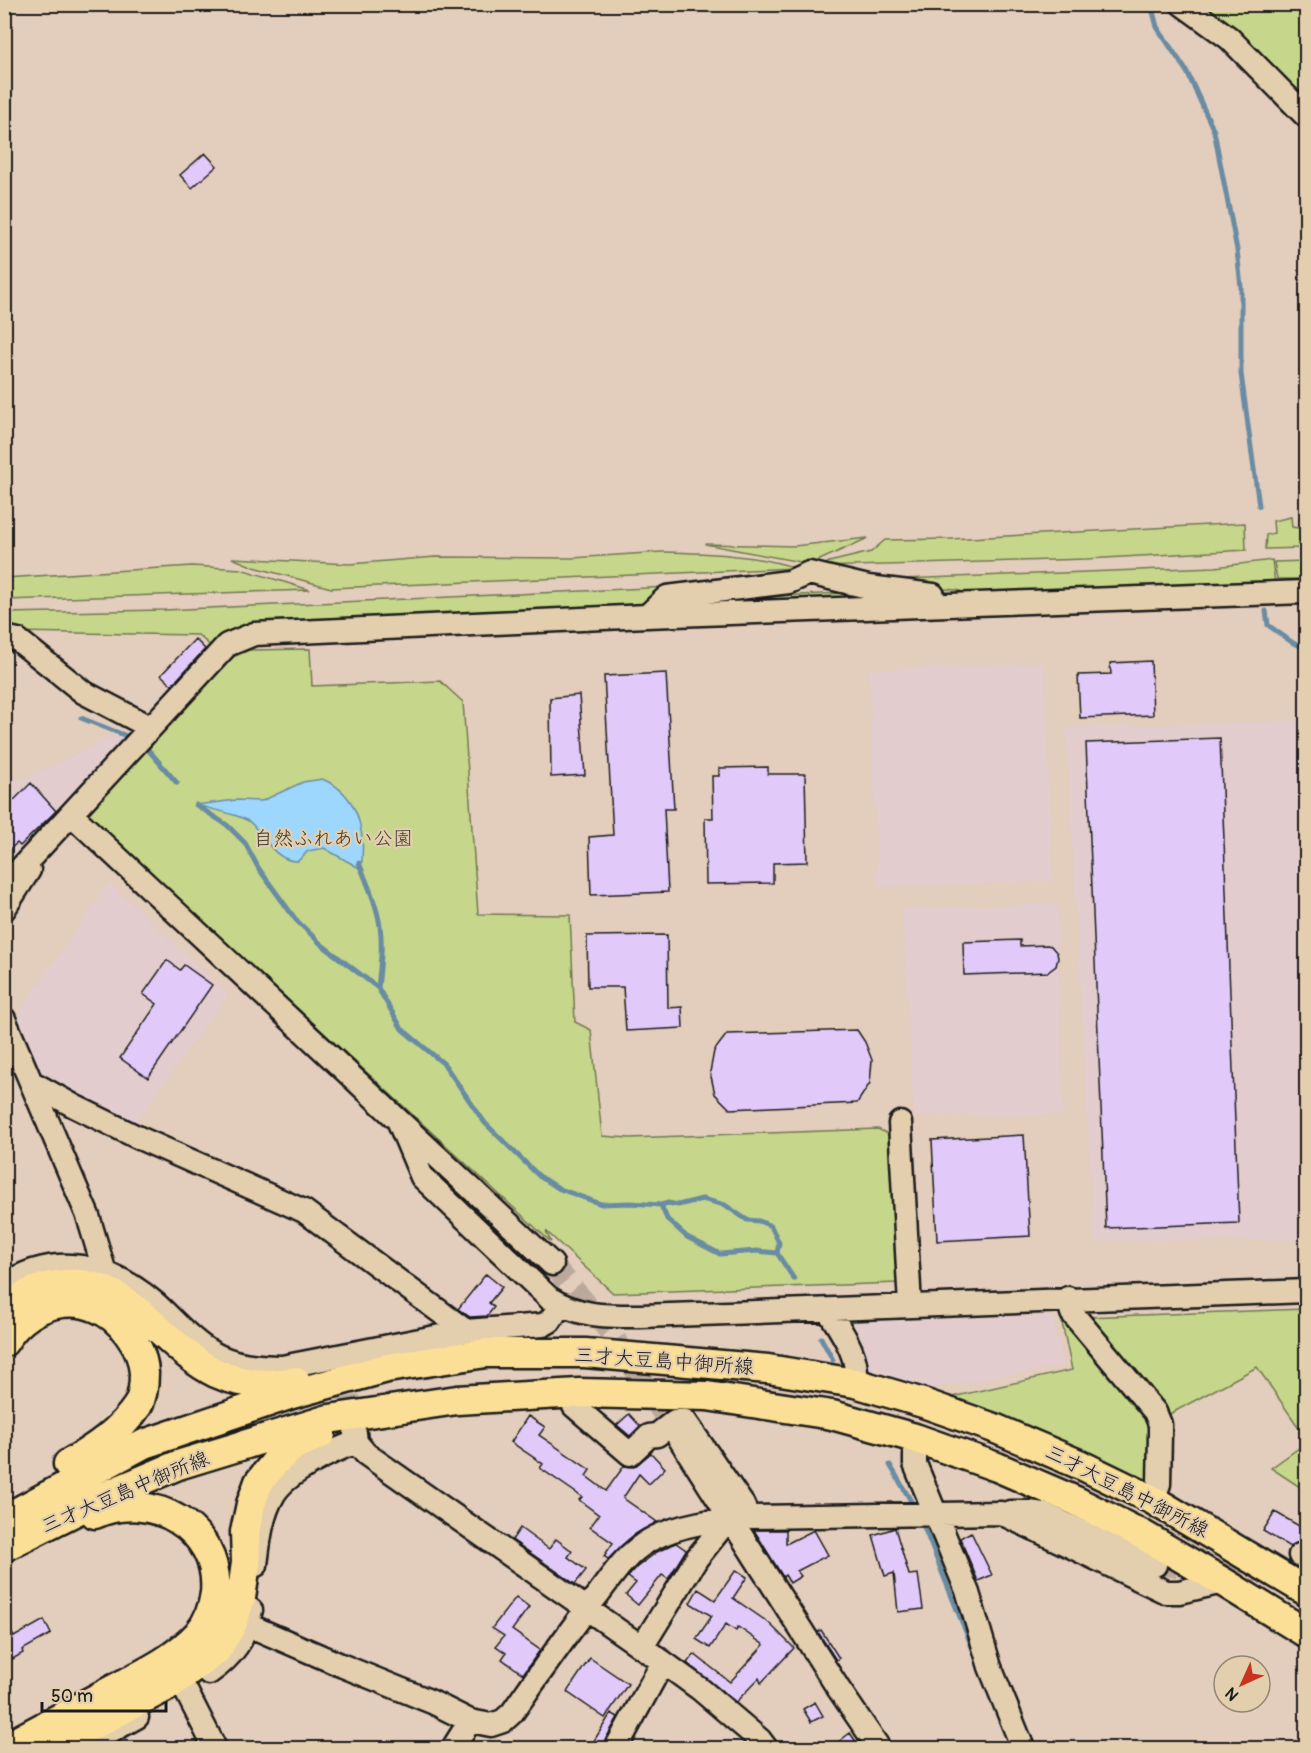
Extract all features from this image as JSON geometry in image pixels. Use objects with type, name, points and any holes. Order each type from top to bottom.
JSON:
[{"type":"main road","points":[[4,1311],[16,1299],[41,1287],[62,1284],[87,1285],[113,1294],[132,1306],[199,1363],[235,1381],[262,1385],[387,1368]]},
{"type":"main road","points":[[4,1342],[10,1332],[45,1307],[67,1301],[83,1302],[103,1309],[128,1333],[143,1359],[144,1383],[138,1403],[110,1436],[4,1508]]},
{"type":"main road","name":"三才大豆島中御所線","points":[[4,1519],[144,1444],[272,1401],[387,1368],[486,1353],[585,1353],[758,1368],[855,1383],[922,1403],[994,1428],[1081,1465],[1304,1571]]},
{"type":"main road","name":"三才大豆島中御所線","points":[[4,1547],[112,1493],[178,1465],[329,1419],[457,1400],[579,1393],[707,1396],[832,1415],[915,1438],[997,1467],[1076,1501],[1224,1582],[1306,1633]]},
{"type":"main road","points":[[49,1749],[168,1686],[217,1650],[232,1625],[241,1598],[246,1563],[245,1532],[251,1504],[260,1482],[276,1461],[295,1445],[387,1410]]},
{"type":"main road","points":[[4,1557],[22,1551],[100,1512],[123,1506],[141,1507],[168,1513],[195,1532],[212,1558],[216,1581],[213,1607],[199,1633],[182,1649],[154,1668],[4,1748]]},
{"type":"street","points":[[1182,4],[1229,38],[1306,116]]},
{"type":"street","points":[[647,616],[667,597],[789,582],[810,573],[868,587],[953,597],[983,604]]},
{"type":"street","points":[[4,882],[9,881],[72,815],[227,645],[254,634],[647,616],[1306,592]]},
{"type":"street","points":[[4,637],[18,640],[83,692],[150,727]]},
{"type":"street","points":[[72,815],[552,1264]]},
{"type":"street","points":[[4,909],[50,837]]},
{"type":"street","points":[[4,1019],[88,1216],[105,1274]]},
{"type":"street","points":[[31,1082],[137,1137],[304,1211],[466,1331]]},
{"type":"street","points":[[398,1120],[422,1177],[549,1298],[560,1305],[582,1313],[612,1316],[828,1310],[1068,1298],[1306,1291]]},
{"type":"street","points":[[900,1123],[910,1306]]},
{"type":"street","points":[[4,1285],[24,1274],[47,1267],[69,1264],[89,1267],[135,1287],[200,1345],[213,1353],[228,1360],[266,1367],[341,1358],[466,1331],[543,1325],[550,1321],[560,1305]]},
{"type":"street","points":[[1068,1298],[1072,1313],[1155,1412],[1160,1424],[1159,1484],[1153,1500]]},
{"type":"street","points":[[828,1310],[846,1340],[856,1365],[855,1383]]},
{"type":"street","points":[[574,1406],[630,1454],[649,1436],[668,1436],[738,1518],[879,1749]]},
{"type":"street","points":[[81,1749],[185,1689],[229,1658],[248,1625],[261,1527],[275,1492],[292,1476],[355,1437],[366,1454],[700,1689],[760,1740],[766,1749]]},
{"type":"street","points":[[915,1438],[915,1464],[968,1593],[990,1667],[1023,1749]]},
{"type":"street","points":[[1001,1512],[1158,1589],[1179,1592],[1224,1582]]},
{"type":"street","points":[[248,1625],[432,1702],[470,1721],[491,1725],[503,1721],[512,1713],[585,1609],[629,1554],[651,1540],[693,1525],[738,1518],[1031,1512],[1044,1514],[1155,1565]]},
{"type":"street","points":[[642,1647],[697,1558],[738,1518]]},
{"type":"street","points":[[1171,1592],[1178,1587],[1183,1575],[1182,1558]]},
{"type":"street","points":[[616,1749],[663,1662]]},
{"type":"street","points":[[185,1689],[215,1749]]},
{"type":"street","points":[[453,1749],[470,1721]]},
{"type":"shaded area","points":[[1044,663],[1053,881],[878,887],[869,670]]},
{"type":"shaded area","points":[[1306,720],[1306,1240],[1094,1241],[1066,728]]},
{"type":"shaded area","points":[[145,721],[5,903],[5,773],[21,781]]},
{"type":"shaded area","points":[[109,883],[228,994],[130,1130],[35,1079],[13,1021]]},
{"type":"shaded area","points":[[1057,903],[1063,1115],[914,1116],[902,909]]},
{"type":"shaded area","points":[[1052,1316],[1064,1366],[931,1388],[864,1374],[842,1317]]},
{"type":"green space","points":[[1203,5],[1306,5],[1306,103],[1218,16]]},
{"type":"green space","points":[[1291,517],[1292,527],[1306,529],[1306,548],[1265,549],[1266,535],[1274,533],[1273,521]]},
{"type":"green space","points":[[1245,523],[1246,550],[1087,559],[821,567],[829,562],[871,552],[885,540],[950,539]]},
{"type":"green space","points":[[868,538],[811,564],[705,544],[794,546]]},
{"type":"green space","points":[[662,552],[747,557],[796,568],[331,588],[254,567],[232,558],[350,564],[435,557],[572,558]]},
{"type":"green space","points":[[1272,560],[1275,583],[974,596],[957,590],[884,584],[876,580],[1215,567]]},
{"type":"green space","points":[[1306,561],[1306,579],[1277,579],[1274,562]]},
{"type":"green space","points":[[192,566],[241,569],[310,590],[5,600],[5,578]]},
{"type":"green space","points":[[691,586],[650,599],[636,609],[290,626],[241,626],[213,648],[198,635],[13,632],[5,630],[4,613],[164,610]]},
{"type":"green space","points":[[868,592],[927,598],[679,609],[776,596]]},
{"type":"green space","name":"自然ふれあい公園","points":[[310,649],[312,686],[440,681],[463,702],[478,914],[570,915],[575,1022],[591,1030],[602,1136],[629,1138],[878,1129],[890,1135],[898,1283],[613,1293],[546,1231],[551,1242],[86,814],[233,657],[249,650]]},
{"type":"green space","points":[[1306,1309],[1306,1438],[1257,1367],[1168,1415],[1086,1317]]},
{"type":"green space","points":[[1061,1318],[1151,1421],[1151,1488],[952,1397],[1072,1370]]},
{"type":"green space","points":[[1306,1443],[1306,1491],[1271,1468]]},
{"type":"water","points":[[322,779],[335,785],[352,804],[361,828],[361,869],[324,848],[308,851],[298,861],[284,858],[272,849],[249,821],[196,805],[236,800],[262,801],[303,782]]},
{"type":"building","points":[[205,153],[217,166],[192,188],[180,175]]},
{"type":"building","points":[[195,639],[205,649],[172,685],[161,675]]},
{"type":"building","points":[[1151,661],[1153,715],[1080,718],[1078,675],[1111,674],[1110,663]]},
{"type":"building","points":[[666,673],[674,809],[664,809],[668,892],[591,895],[589,837],[613,835],[604,676]]},
{"type":"building","points":[[579,695],[585,775],[551,777],[550,698]]},
{"type":"building","points":[[1220,738],[1239,1223],[1106,1228],[1086,743]]},
{"type":"building","points":[[768,767],[768,774],[805,774],[807,862],[773,863],[773,883],[706,884],[705,818],[713,818],[712,776],[719,776],[719,768]]},
{"type":"building","points":[[31,783],[56,811],[20,846],[17,843],[4,854],[4,810]]},
{"type":"building","points":[[667,935],[668,1008],[682,1007],[683,1028],[626,1031],[623,987],[588,987],[587,936]]},
{"type":"building","points":[[1020,940],[1020,946],[1051,946],[1057,953],[1056,966],[1048,972],[964,975],[963,942]]},
{"type":"building","points":[[167,960],[180,970],[184,965],[212,985],[148,1078],[120,1058],[157,1004],[143,994]]},
{"type":"building","points":[[857,1030],[872,1060],[870,1083],[857,1103],[730,1109],[715,1094],[710,1072],[714,1051],[727,1034]]},
{"type":"building","points":[[1024,1135],[1030,1236],[937,1241],[932,1140]]},
{"type":"building","points":[[486,1274],[502,1287],[489,1303],[494,1307],[487,1316],[470,1317],[458,1309]]},
{"type":"building","points":[[629,1414],[640,1426],[630,1436],[617,1425]]},
{"type":"building","points":[[528,1416],[545,1427],[539,1435],[590,1470],[586,1476],[606,1491],[624,1466],[634,1467],[651,1453],[665,1468],[649,1484],[639,1474],[623,1498],[657,1522],[634,1535],[608,1559],[604,1556],[613,1543],[590,1527],[599,1515],[579,1500],[582,1497],[540,1468],[543,1464],[511,1442]]},
{"type":"building","points":[[1275,1512],[1306,1530],[1299,1542],[1290,1547],[1263,1531]]},
{"type":"building","points":[[520,1528],[549,1549],[556,1539],[572,1551],[568,1557],[586,1570],[575,1584],[512,1540]]},
{"type":"building","points":[[895,1528],[909,1575],[918,1574],[923,1609],[898,1612],[894,1573],[885,1576],[873,1535]]},
{"type":"building","points":[[754,1530],[786,1530],[786,1544],[814,1530],[828,1555],[797,1571],[801,1576],[790,1583],[785,1575],[783,1577]]},
{"type":"building","points":[[971,1532],[992,1575],[978,1581],[960,1538]]},
{"type":"building","points":[[676,1543],[686,1550],[668,1579],[662,1575],[638,1605],[626,1595],[636,1583],[628,1577],[657,1552]]},
{"type":"building","points":[[736,1570],[747,1577],[733,1598],[769,1623],[794,1648],[761,1683],[759,1678],[736,1702],[687,1663],[694,1654],[730,1682],[764,1645],[738,1627],[736,1631],[726,1624],[710,1648],[696,1639],[712,1616],[690,1603],[698,1589],[715,1600]]},
{"type":"building","points":[[516,1597],[529,1607],[512,1630],[540,1650],[523,1674],[502,1659],[506,1653],[496,1646],[504,1636],[492,1628]]},
{"type":"building","points":[[4,1620],[14,1637],[44,1620],[51,1634],[22,1650],[23,1653],[4,1664]]},
{"type":"building","points":[[821,1630],[839,1658],[836,1660],[818,1632]]},
{"type":"building","points":[[590,1658],[628,1684],[605,1718],[567,1692]]},
{"type":"building","points":[[815,1702],[823,1716],[811,1722],[803,1709]]},
{"type":"building","points":[[611,1713],[618,1717],[604,1742],[603,1749],[589,1749]]},
{"type":"building","points":[[850,1733],[861,1749],[829,1749]]},
{"type":"waterway","points":[[1151,4],[1157,27],[1187,72],[1214,131],[1237,250],[1241,287],[1241,374],[1259,506]]},
{"type":"waterway","points":[[1266,611],[1268,625],[1293,643],[1306,648]]},
{"type":"waterway","points":[[81,718],[129,737]]},
{"type":"waterway","points":[[145,746],[177,783]]},
{"type":"waterway","points":[[196,805],[227,825],[245,843],[259,869],[296,920],[321,944],[378,988],[402,1029],[444,1064],[485,1123],[539,1176],[560,1189],[601,1204],[661,1205],[667,1219],[687,1237],[720,1254],[757,1251],[777,1253],[794,1279]]},
{"type":"waterway","points":[[359,863],[379,918],[381,949],[378,988]]},
{"type":"waterway","points":[[661,1205],[668,1203],[678,1205],[702,1199],[725,1205],[747,1220],[759,1221],[771,1226],[779,1243],[777,1253]]},
{"type":"waterway","points":[[821,1338],[833,1360]]},
{"type":"waterway","points":[[890,1465],[915,1508]]},
{"type":"waterway","points":[[924,1527],[974,1652]]},
{"type":"tunnel","points":[[552,1264],[611,1333],[678,1436]]},
{"type":"tunnel","points":[[343,1364],[355,1431]]},
{"type":"tunnel","points":[[1155,1565],[1273,1572]]}]
